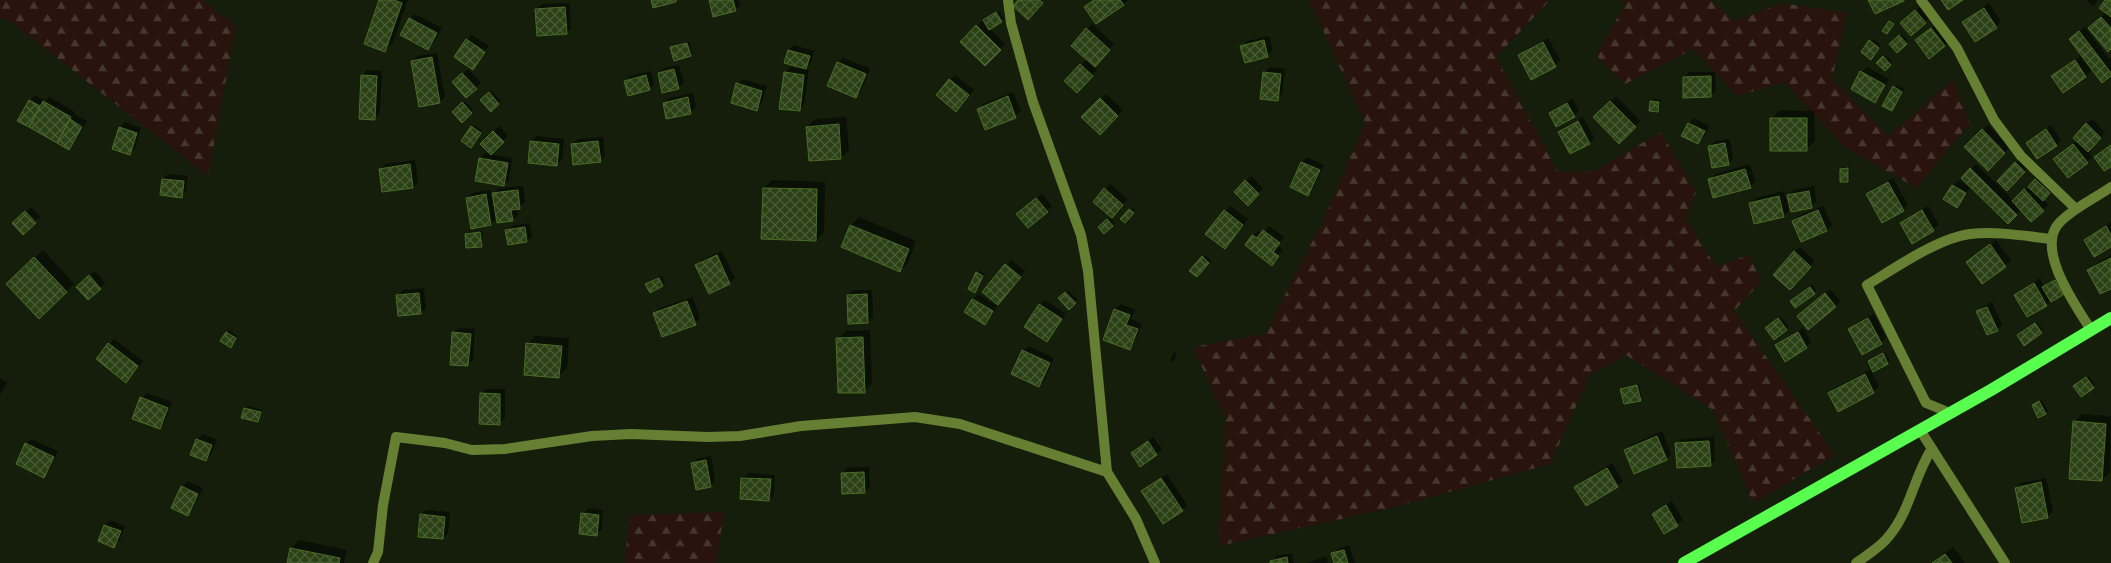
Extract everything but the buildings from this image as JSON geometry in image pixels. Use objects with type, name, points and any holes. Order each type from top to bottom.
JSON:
[{"type":"main road","points":[[1684,563],[1950,413],[2111,318]]},
{"type":"street","points":[[1008,0],[1011,23],[1033,102],[1081,235],[1088,271],[1107,472],[1136,519],[1155,563]]},
{"type":"street","points":[[1922,0],[1957,48],[1994,120],[2021,156],[2075,208]]},
{"type":"street","points":[[2091,330],[2063,285],[2051,239],[2058,224],[2075,208],[2111,187]]},
{"type":"street","points":[[1950,413],[1926,403],[1867,285],[1946,240],[1969,234],[1997,233],[2051,239]]},
{"type":"street","points":[[374,563],[378,552],[396,437],[445,443],[472,450],[505,449],[592,436],[631,434],[708,437],[740,436],[801,426],[916,417],[960,424],[1107,472]]},
{"type":"street","points":[[1920,430],[1931,450],[2005,563]]},
{"type":"street","points":[[1856,563],[1888,538],[1905,513],[1921,466],[1931,450]]},
{"type":"green space","points":[[0,0],[202,0],[236,26],[208,176],[7,19],[0,19]]},
{"type":"green space","points":[[1309,0],[1550,0],[1496,57],[1558,172],[1594,171],[1661,132],[1696,192],[1686,219],[1716,267],[1748,255],[1762,281],[1734,311],[1835,455],[1753,503],[1713,410],[1626,355],[1590,375],[1550,464],[1395,507],[1219,546],[1225,418],[1193,347],[1265,334],[1323,221],[1365,122]]},
{"type":"green space","points":[[1620,0],[1710,0],[1735,21],[1782,3],[1847,13],[1832,79],[1888,136],[1953,80],[1970,123],[1916,188],[1842,145],[1785,82],[1737,96],[1693,49],[1625,84],[1596,55],[1625,5]]},
{"type":"green space","points":[[724,512],[716,563],[625,563],[629,515]]}]
